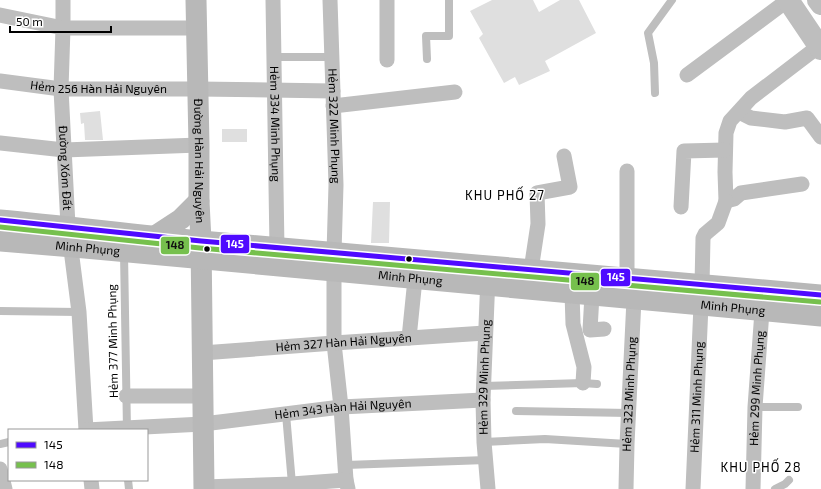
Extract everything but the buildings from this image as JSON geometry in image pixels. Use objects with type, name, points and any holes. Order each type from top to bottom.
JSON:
[{"type":"main road","name":"Đường Hàn Hải Nguyên","points":[[196,0],[204,488]]},
{"type":"main road","points":[[788,0],[820,41]]},
{"type":"main road","points":[[802,0],[820,41]]},
{"type":"main road","points":[[818,0],[821,4]]},
{"type":"main road","points":[[155,236],[181,219],[199,201]]},
{"type":"main road","name":"Minh Phụng","points":[[0,220],[155,236],[201,250],[488,276],[572,293],[634,299],[702,295],[821,295]]},
{"type":"main road","name":"Minh Phụng","points":[[0,241],[124,252],[277,248],[415,279],[488,276],[531,270],[627,278],[702,295],[762,311],[821,316]]},
{"type":"street","name":"Đường Xóm Đất","points":[[63,0],[61,88],[64,150],[68,226],[79,312],[85,429]]},
{"type":"street","name":"Hẻm 334 Minh Phụng","points":[[273,0],[277,248]]},
{"type":"street","name":"Hẻm 322 Minh Phụng","points":[[330,0],[336,185],[334,343],[347,485]]},
{"type":"street","points":[[387,0],[387,60]]},
{"type":"street","points":[[687,75],[788,0]]},
{"type":"street","points":[[0,16],[63,28],[197,28]]},
{"type":"street","points":[[802,184],[741,193],[734,199],[726,201],[726,133],[730,122],[750,98],[820,41]]},
{"type":"street","name":"Hẻm 256 Hàn Hải Nguyên","points":[[0,81],[61,88],[198,88],[333,91]]},
{"type":"street","points":[[333,106],[455,92]]},
{"type":"street","points":[[739,112],[751,118],[785,122],[807,118],[821,137]]},
{"type":"street","points":[[0,143],[64,150],[199,145]]},
{"type":"street","points":[[681,207],[684,151],[725,150]]},
{"type":"street","points":[[531,270],[538,224],[537,193],[570,187],[564,156]]},
{"type":"street","points":[[627,171],[627,278]]},
{"type":"street","name":"Hẻm 311 Minh Phụng","points":[[693,489],[702,295],[703,238],[705,234],[718,223],[726,201]]},
{"type":"street","name":"Hẻm 329 Minh Phụng","points":[[488,276],[484,393],[484,442],[488,489]]},
{"type":"street","points":[[409,338],[415,279]]},
{"type":"street","points":[[572,293],[573,324],[584,368],[590,384]]},
{"type":"street","points":[[592,295],[590,330],[604,330]]},
{"type":"street","name":"Hẻm 323 Minh Phụng","points":[[626,489],[634,299]]},
{"type":"street","name":"Hẻm 299 Minh Phụng","points":[[753,489],[755,407],[762,311]]},
{"type":"street","name":"Hẻm 327 Hàn Hải Nguyên","points":[[202,353],[485,333]]},
{"type":"street","name":"Hẻm 343 Hàn Hải Nguyên","points":[[127,429],[203,424],[341,407],[484,393]]},
{"type":"street","points":[[126,396],[203,396]]},
{"type":"street","points":[[0,469],[5,489]]},
{"type":"street","points":[[204,488],[292,484],[347,485]]},
{"type":"lane","points":[[426,58],[426,36],[449,36],[449,0]]},
{"type":"lane","points":[[655,93],[654,63],[648,33],[672,0]]},
{"type":"lane","points":[[274,57],[331,57]]},
{"type":"lane","name":"Hẻm 377 Minh Phụng","points":[[124,252],[127,429]]},
{"type":"lane","points":[[0,311],[79,312]]},
{"type":"lane","points":[[484,393],[590,384]]},
{"type":"lane","points":[[755,407],[798,407]]},
{"type":"lane","points":[[516,411],[629,413]]},
{"type":"lane","points":[[286,414],[292,484]]},
{"type":"lane","points":[[484,442],[545,439],[627,444]]},
{"type":"lane","points":[[346,465],[486,460]]},
{"type":"lane","points":[[775,489],[789,480]]},
{"type":"transit line","name":"145","points":[[0,220],[201,241],[821,295]]},
{"type":"transit line","name":"148","points":[[0,227],[200,248],[820,302]]},
{"type":"district","name":"KHU PHỐ 27","points":[[505,195]]},
{"type":"district","name":"KHU PHỐ 28","points":[[761,467]]}]
